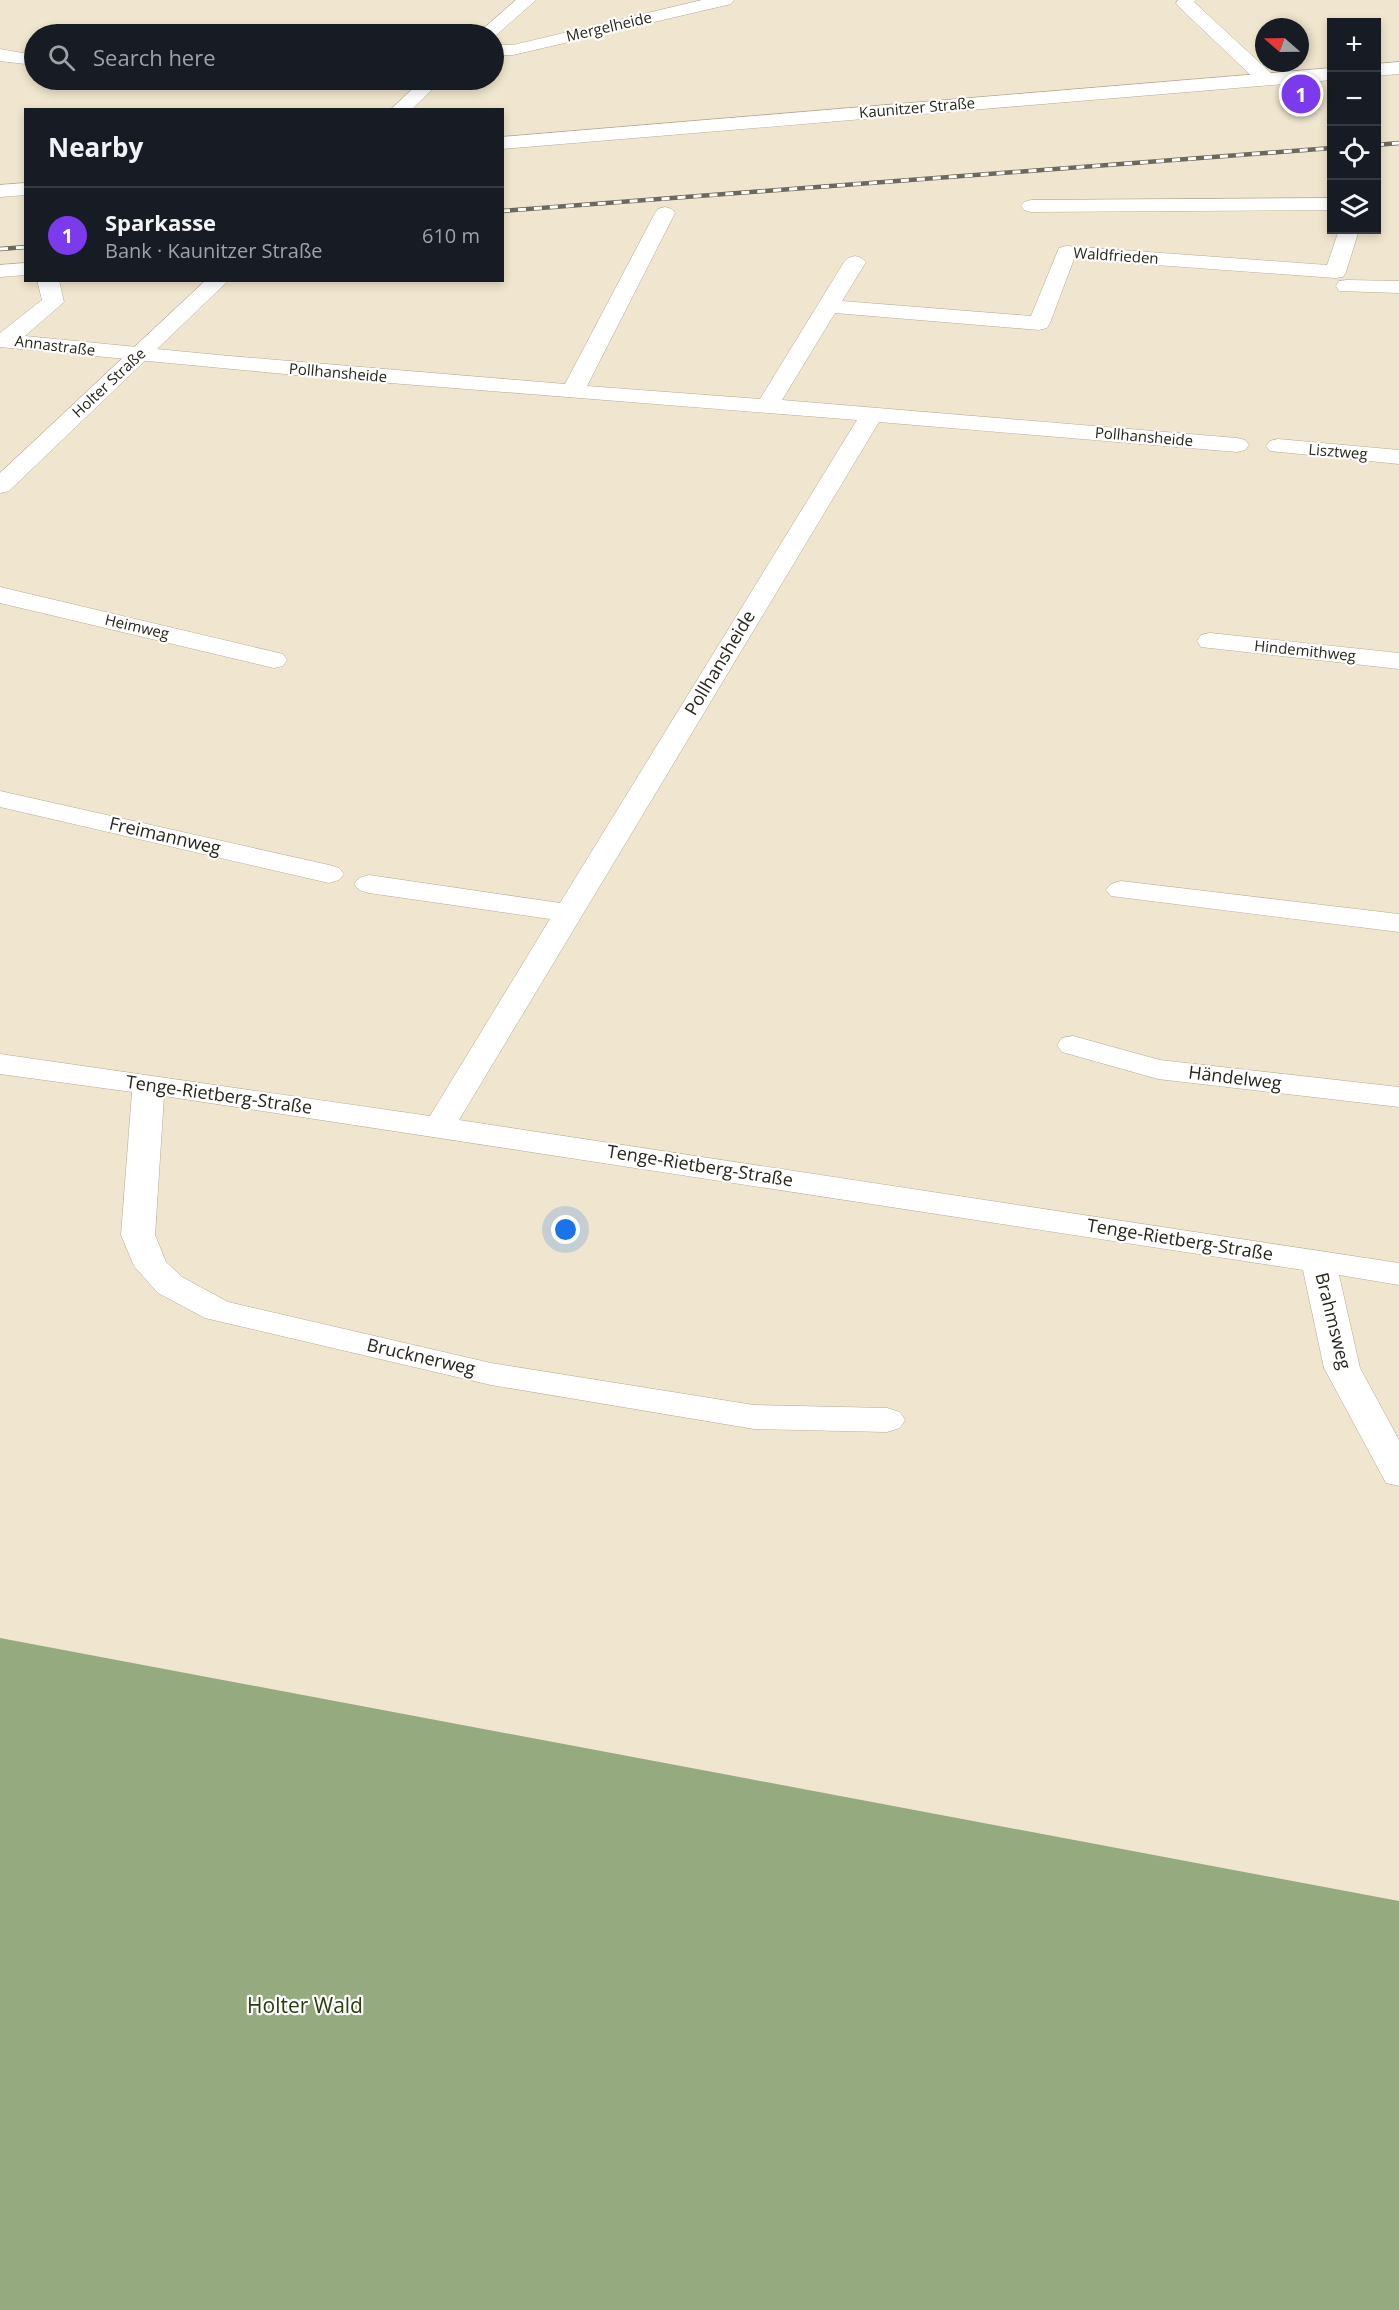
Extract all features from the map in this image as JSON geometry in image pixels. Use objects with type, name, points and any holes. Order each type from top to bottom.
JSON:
[{"type":"street","points":[[498,24],[527,0]]},
{"type":"street","name":"Mergelheide","points":[[504,50],[513,50],[725,0]]},
{"type":"street","points":[[1187,0],[1185,3],[1266,79]]},
{"type":"street","points":[[0,55],[24,59]]},
{"type":"street","points":[[1381,70],[1399,68]]},
{"type":"street","name":"Kaunitzer Straße","points":[[504,143],[1327,74]]},
{"type":"street","points":[[401,108],[422,90]]},
{"type":"street","points":[[0,191],[24,189]]},
{"type":"street","points":[[1031,206],[1327,204]]},
{"type":"street","points":[[573,391],[665,213]]},
{"type":"street","name":"Waldfrieden","points":[[828,306],[1039,322],[1066,252],[1335,272],[1348,234]]},
{"type":"street","points":[[767,406],[855,262]]},
{"type":"street","points":[[0,271],[24,269]]},
{"type":"street","name":"Annastraße","points":[[3,340],[53,302],[48,282]]},
{"type":"street","name":"Holter Straße","points":[[4,477],[139,356],[217,282]]},
{"type":"street","points":[[1347,286],[1399,287]]},
{"type":"street","name":"Annastraße","points":[[3,340],[139,356]]},
{"type":"street","name":"Pollhansheide","points":[[139,356],[1237,445]]},
{"type":"street","name":"Pollhansheide","points":[[439,1127],[872,414]]},
{"type":"street","name":"Lisztweg","points":[[1278,446],[1399,457]]},
{"type":"street","name":"Heimweg","points":[[0,594],[274,660]]},
{"type":"street","name":"Hindemithweg","points":[[1210,641],[1399,662]]},
{"type":"street","name":"Freimannweg","points":[[0,799],[330,873]]},
{"type":"street","points":[[369,884],[569,913]]},
{"type":"street","points":[[1121,890],[1399,923]]},
{"type":"street","name":"Händelweg","points":[[1073,1045],[1158,1069],[1399,1097]]},
{"type":"street","name":"Tenge-Rietberg-Straße","points":[[0,1064],[277,1102],[1399,1274]]},
{"type":"street","name":"Brucknerweg","points":[[149,1086],[138,1234],[151,1266],[170,1285],[217,1310],[491,1374],[743,1416],[887,1420]]},
{"type":"street","name":"Brahmsweg","points":[[1318,1262],[1342,1368],[1399,1474]]},
{"type":"green space","name":"Holter Wald","points":[[0,1638],[1399,1901],[1399,2310],[0,2310]]},
{"type":"railway","points":[[1381,145],[1399,143]]},
{"type":"railway","points":[[504,211],[1327,148]]},
{"type":"railway","points":[[0,249],[24,247]]},
{"type":"place","name":"Sparkasse","points":[[1301,94]]}]
